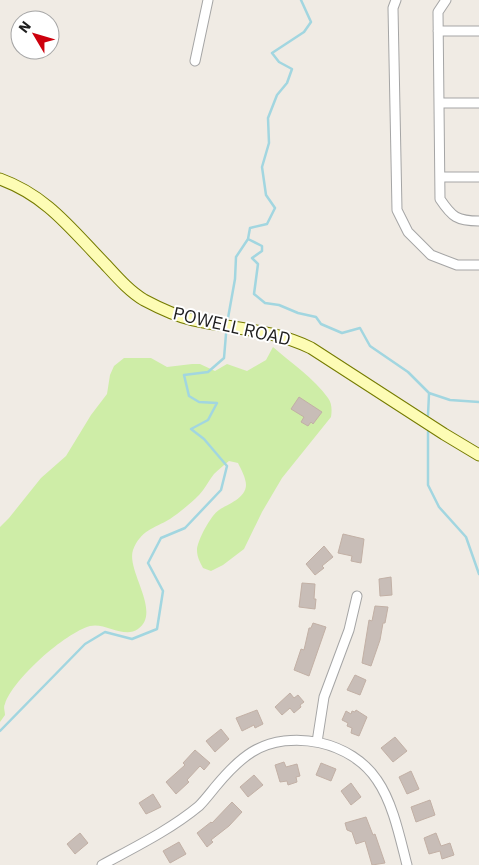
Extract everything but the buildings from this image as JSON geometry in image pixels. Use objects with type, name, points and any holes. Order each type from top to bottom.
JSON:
[{"type":"street","points":[[195,61],[208,0]]},
{"type":"street","points":[[396,0],[393,8],[396,210],[408,232],[431,255],[458,265],[479,265]]},
{"type":"street","points":[[446,0],[438,12],[440,199],[450,214],[464,221],[479,221]]},
{"type":"street","points":[[438,31],[479,31]]},
{"type":"street","points":[[439,103],[479,103]]},
{"type":"street","points":[[440,177],[479,177]]},
{"type":"street","name":"POWELL ROAD","points":[[0,179],[27,190],[49,207],[122,282],[141,298],[168,312],[192,320],[277,334],[311,348],[479,455]]},
{"type":"street","points":[[317,742],[324,697],[349,630],[357,596]]},
{"type":"street","points":[[102,865],[138,845],[200,805],[219,782],[253,751],[287,740],[304,740],[328,744],[352,756],[369,769],[385,793],[407,865]]},
{"type":"green space","points":[[273,347],[323,391],[330,402],[331,417],[282,478],[262,512],[244,549],[223,565],[211,571],[203,568],[197,550],[199,541],[212,517],[219,510],[240,497],[245,490],[245,479],[238,463],[229,461],[214,474],[201,493],[181,511],[148,531],[136,543],[132,559],[145,602],[146,612],[144,622],[138,629],[133,632],[127,632],[96,625],[79,630],[67,638],[41,658],[18,682],[4,705],[5,715],[0,722],[0,527],[41,478],[66,456],[91,415],[107,394],[110,375],[114,366],[124,358],[151,358],[167,367],[200,364],[215,371],[227,364],[247,371],[266,360]]},
{"type":"waterway","points":[[228,318],[235,279],[236,257],[248,239],[250,228],[267,224],[275,208],[266,195],[262,167],[269,143],[268,118],[277,95],[287,83],[292,69],[279,62],[272,53],[304,32],[311,22],[301,0]]},
{"type":"waterway","points":[[248,239],[262,246],[262,251],[252,258],[258,264],[254,294],[265,303],[279,305],[298,313],[316,317],[321,324],[342,333],[360,328],[370,346],[408,372],[429,393],[450,400],[479,402]]},
{"type":"waterway","points":[[0,731],[85,644],[105,632],[132,639],[157,629],[163,591],[148,563],[161,538],[185,528],[221,490],[227,466],[204,439],[191,429],[208,420],[217,403],[199,402],[189,396],[184,375],[208,372],[224,358],[226,334]]},
{"type":"waterway","points":[[428,415],[429,394]]},
{"type":"waterway","points":[[428,432],[428,485],[439,507],[466,537],[479,574]]}]
